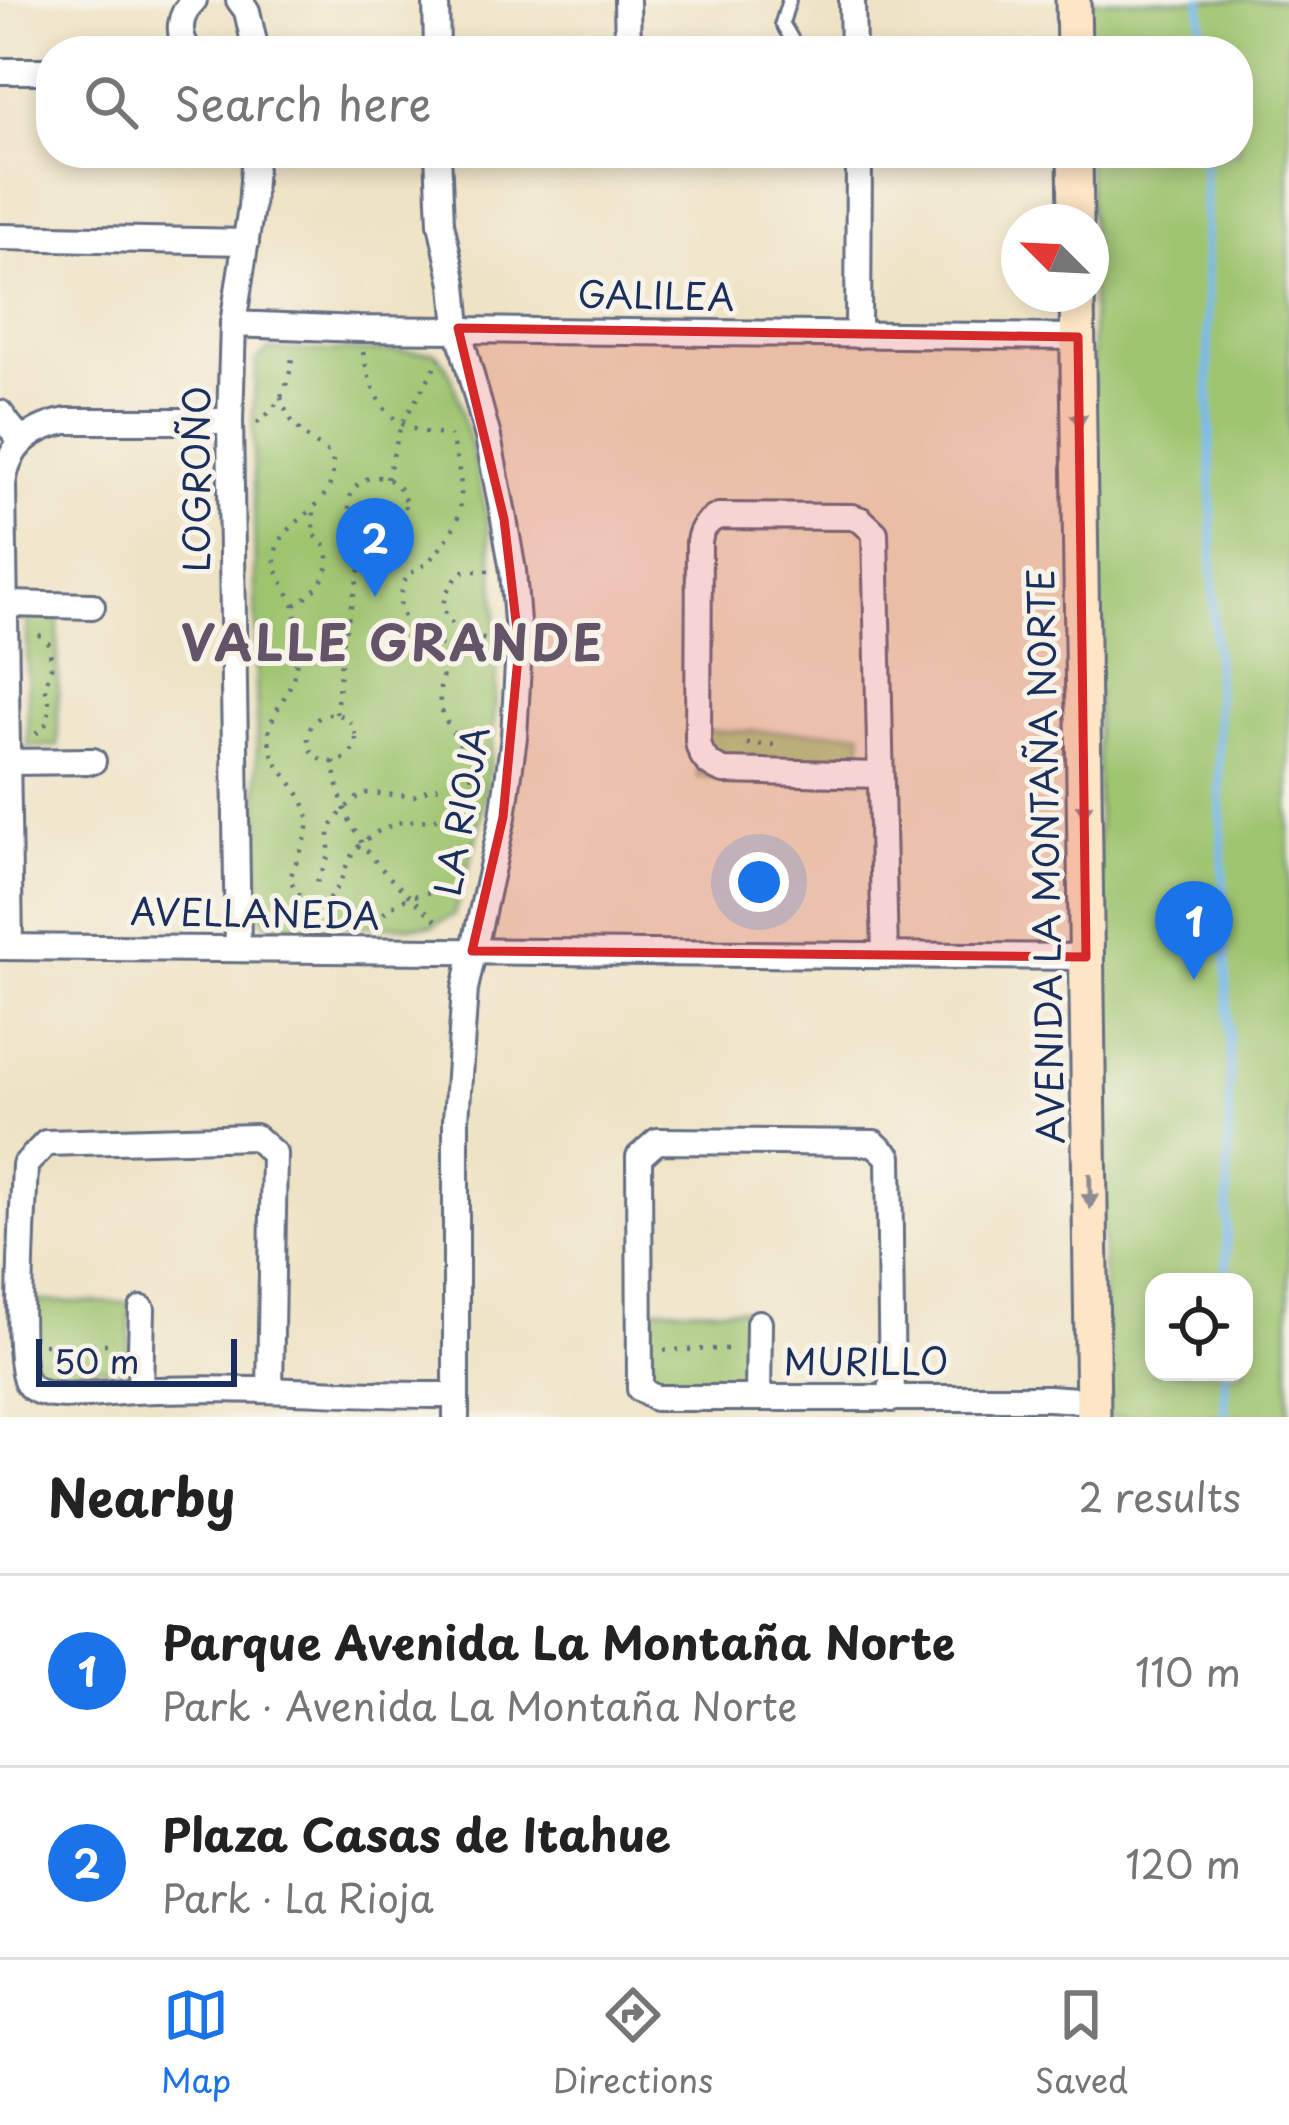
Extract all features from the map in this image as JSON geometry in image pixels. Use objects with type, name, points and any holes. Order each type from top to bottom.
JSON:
[{"type":"street","points":[[182,36],[184,12],[194,0]]},
{"type":"street","points":[[239,0],[253,12]]},
{"type":"street","points":[[436,0],[436,36]]},
{"type":"street","points":[[627,0],[628,36]]},
{"type":"street","points":[[847,36],[852,0]]},
{"type":"street","points":[[1073,0],[1074,36]]},
{"type":"street","points":[[0,70],[36,71]]},
{"type":"street","name":"LOGROÑO","points":[[238,950],[230,421],[233,324],[253,168]]},
{"type":"street","name":"LA RIOJA","points":[[439,168],[441,223],[458,328],[488,437],[513,571],[519,647],[506,797],[465,989],[455,1120],[456,1406]]},
{"type":"street","points":[[858,335],[859,168]]},
{"type":"street","points":[[1076,168],[1076,204]]},
{"type":"street","points":[[0,236],[246,242]]},
{"type":"street","name":"AVENIDA LA MONTAÑA NORTE","points":[[1077,312],[1093,1409]]},
{"type":"street","name":"GALILEA","points":[[233,324],[1078,338]]},
{"type":"street","points":[[0,413],[21,441]]},
{"type":"street","points":[[5,947],[3,485],[8,460],[21,441],[45,426],[67,421],[230,421]]},
{"type":"street","points":[[880,775],[724,771],[702,756],[698,741],[699,542],[711,519],[852,518],[875,533],[885,955]]},
{"type":"street","points":[[6,604],[92,605]]},
{"type":"street","points":[[7,762],[93,760]]},
{"type":"street","name":"AVELLANEDA","points":[[5,947],[1086,957]]},
{"type":"street","points":[[270,1390],[274,1154],[255,1137],[46,1143],[25,1165],[20,1344],[24,1378],[33,1390],[48,1396],[270,1390],[456,1406]]},
{"type":"street","points":[[641,1351],[639,1156],[657,1141],[874,1143],[889,1157],[892,1399]]},
{"type":"street","points":[[140,1390],[142,1309]]},
{"type":"street","points":[[758,1397],[760,1323]]},
{"type":"street","name":"MURILLO","points":[[641,1351],[640,1389],[655,1398],[892,1399],[1093,1409]]},
{"type":"lane","points":[[789,0],[782,23],[789,36]]},
{"type":"path","points":[[230,421],[245,428],[262,420],[281,397],[292,372],[293,327]]},
{"type":"path","points":[[387,479],[401,425],[458,328]]},
{"type":"path","points":[[281,397],[299,433],[332,456],[335,471],[314,510],[281,538],[274,557],[295,606],[298,642],[296,672],[268,733],[271,754],[308,810],[308,830],[290,880],[302,899],[320,905],[333,897],[362,842],[392,824],[450,815],[466,800],[472,780],[470,758],[440,710],[437,692],[449,654],[443,644],[419,634],[402,614],[400,593],[408,575],[427,563],[448,537],[460,510],[459,463],[450,435],[422,434],[401,425],[381,407],[368,380],[359,329]]},
{"type":"path","points":[[387,479],[403,494],[404,512],[394,528],[369,532],[354,521],[351,497],[364,481],[387,479]]},
{"type":"path","points":[[295,606],[314,593],[326,574],[326,549],[313,532],[314,510]]},
{"type":"path","points":[[336,714],[343,640],[369,532]]},
{"type":"path","points":[[513,571],[464,571],[451,582],[445,596],[446,617],[458,631],[519,647]]},
{"type":"path","points":[[6,604],[50,645],[51,668],[45,687],[50,705],[47,724],[7,762]]},
{"type":"path","points":[[336,714],[346,719],[356,737],[348,756],[334,761],[314,755],[308,739],[320,717],[336,714]]},
{"type":"path","points":[[334,761],[344,810],[385,874],[472,951]]},
{"type":"path","points":[[317,882],[329,856],[328,829],[363,793],[414,796],[446,786]]},
{"type":"path","points":[[364,951],[377,919],[392,903],[422,892],[486,887]]},
{"type":"path","points":[[20,1344],[140,1345]]},
{"type":"path","points":[[641,1351],[758,1350]]},
{"type":"highlighted area","points":[[458,328],[1078,337],[1086,957],[472,951],[503,817],[519,647],[504,519]]},
{"type":"green space","points":[[1084,0],[1289,0],[1289,1417],[1105,1417],[1092,312],[1109,312],[1109,204],[1090,204],[1088,168],[1253,168],[1253,36],[1085,36]]},
{"type":"green space","points":[[268,350],[434,352],[451,376],[457,396],[487,524],[494,575],[497,676],[488,777],[474,849],[454,915],[432,926],[269,926],[259,916],[253,415],[257,360]]},
{"type":"green space","points":[[27,617],[58,618],[58,746],[28,747]]},
{"type":"green space","points":[[698,731],[862,732],[861,778],[698,777]]},
{"type":"green space","points":[[30,1301],[130,1303],[129,1368],[81,1368],[64,1382],[47,1382],[29,1366]]},
{"type":"green space","points":[[648,1308],[747,1309],[743,1384],[696,1381],[682,1389],[661,1387],[647,1371]]},
{"type":"waterway","points":[[1201,0],[1202,36]]},
{"type":"waterway","points":[[1204,168],[1230,1068],[1226,1273]]},
{"type":"waterway","points":[[1225,1381],[1225,1417]]},
{"type":"place","name":"Plaza Casas de Itahue","points":[[375,597]]},
{"type":"place","name":"Parque Avenida La Montaña Norte","points":[[1194,980]]},
{"type":"district","name":"VALLE GRANDE","points":[[393,644]]}]
